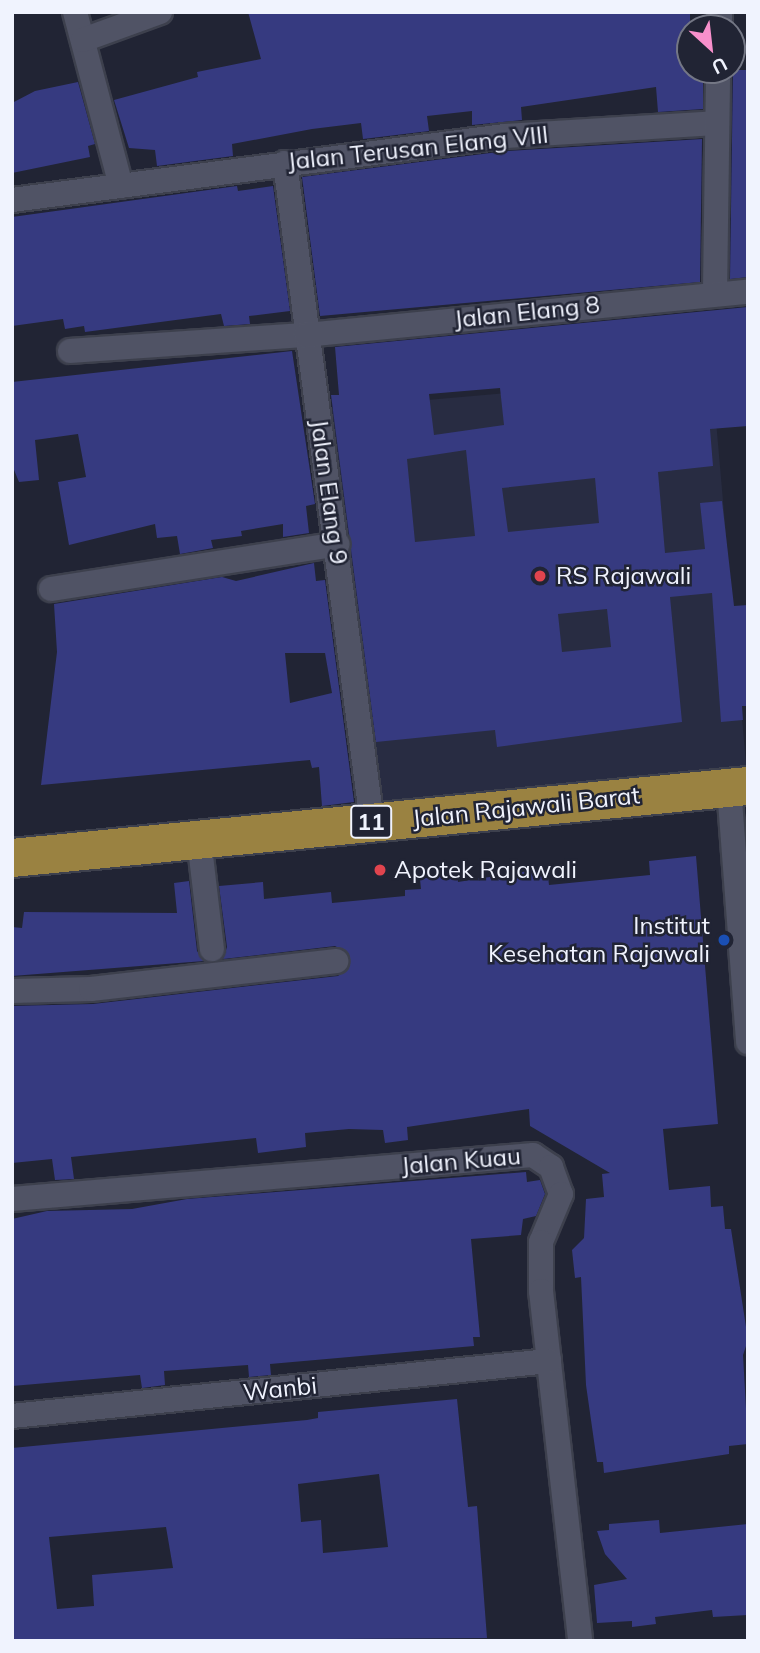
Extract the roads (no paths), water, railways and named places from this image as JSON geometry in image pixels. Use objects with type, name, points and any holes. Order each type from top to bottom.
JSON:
[{"type":"highway","name":"Jalan Rajawali Barat","points":[[12,858],[738,787]]},
{"type":"street","points":[[75,12],[121,186]]},
{"type":"street","points":[[83,40],[160,12]]},
{"type":"street","points":[[715,293],[717,84]]},
{"type":"street","name":"Jalan Terusan Elang VIII","points":[[12,200],[505,136],[716,123]]},
{"type":"street","name":"Jalan Elang 9","points":[[285,163],[372,822]]},
{"type":"street","name":"Jalan Elang 8","points":[[70,351],[306,335],[715,293],[748,292]]},
{"type":"street","points":[[51,589],[337,544]]},
{"type":"street","points":[[738,787],[748,1042]]},
{"type":"street","points":[[199,839],[212,948]]},
{"type":"street","points":[[12,991],[91,989],[336,961]]},
{"type":"street","name":"Jalan Kuau","points":[[12,1199],[533,1155],[551,1167],[561,1194],[541,1242],[549,1361],[580,1641]]},
{"type":"street","name":"Wanbi","points":[[12,1416],[549,1361]]},
{"type":"place","name":"RS Rajawali","points":[[540,576]]},
{"type":"place","name":"Apotek Rajawali","points":[[380,870]]},
{"type":"place","name":"Institut Kesehatan Rajawali","points":[[724,940]]}]
